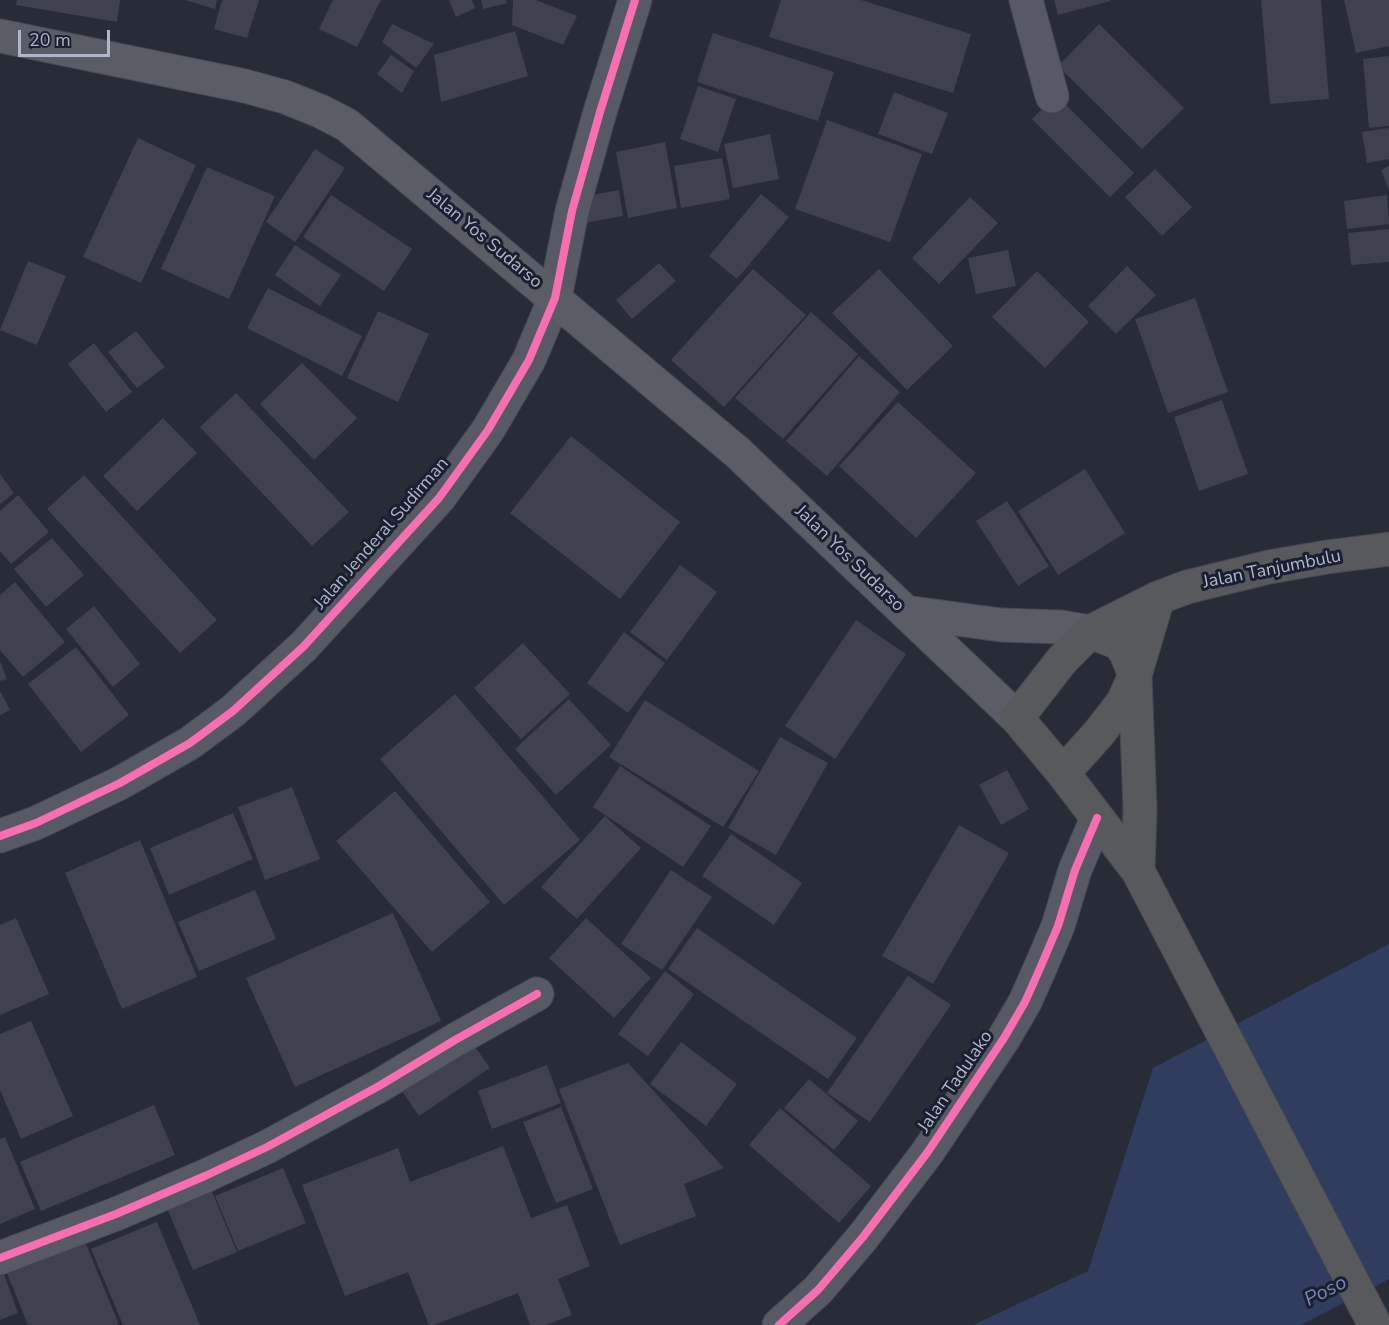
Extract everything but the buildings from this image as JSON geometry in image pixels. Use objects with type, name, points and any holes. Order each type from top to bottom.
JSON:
[{"type":"highway","name":"Jalan Tanjumbulu","points":[[1017,718],[1062,660],[1090,632],[1158,598],[1187,587],[1257,570],[1327,557],[1389,549]]},
{"type":"highway","points":[[1063,773],[1123,702],[1135,675],[1158,598]]},
{"type":"highway","points":[[1090,632],[1119,643],[1135,675],[1140,809],[1137,871]]},
{"type":"highway","points":[[1017,718],[1063,773],[1137,871],[1178,945],[1375,1325]]},
{"type":"main road","name":"Jalan Yos Sudarso","points":[[0,36],[245,86],[285,97],[321,111],[346,125],[737,452],[1017,718]]},
{"type":"main road","points":[[905,612],[1000,625],[1061,627],[1090,632]]},
{"type":"street","name":"Jalan Jenderal Sudirman","points":[[0,836],[36,823],[120,783],[190,743],[233,711],[304,646],[439,498],[488,430],[529,360],[555,298],[572,211],[635,0]]},
{"type":"street","points":[[1026,0],[1052,96]]},
{"type":"street","name":"Jalan Tadulako","points":[[779,1325],[818,1290],[863,1237],[927,1153],[1004,1038],[1025,1002],[1058,926],[1075,870],[1097,818]]},
{"type":"street","points":[[0,1258],[126,1210],[267,1147],[379,1086],[537,994]]},
{"type":"water","name":"Poso","points":[[1389,944],[1389,1279],[1301,1325],[973,1325],[1088,1271],[1153,1068]]},
{"type":"cycle path","points":[[0,836],[36,823],[120,783],[190,743],[233,711],[304,646],[439,498],[488,430],[529,360],[555,298],[572,211],[635,0]]},
{"type":"cycle path","points":[[779,1325],[818,1290],[863,1237],[927,1153],[1004,1038],[1025,1002],[1058,926],[1075,870],[1097,818]]},
{"type":"cycle path","points":[[0,1258],[116,1214],[267,1147],[379,1086],[537,994]]}]
